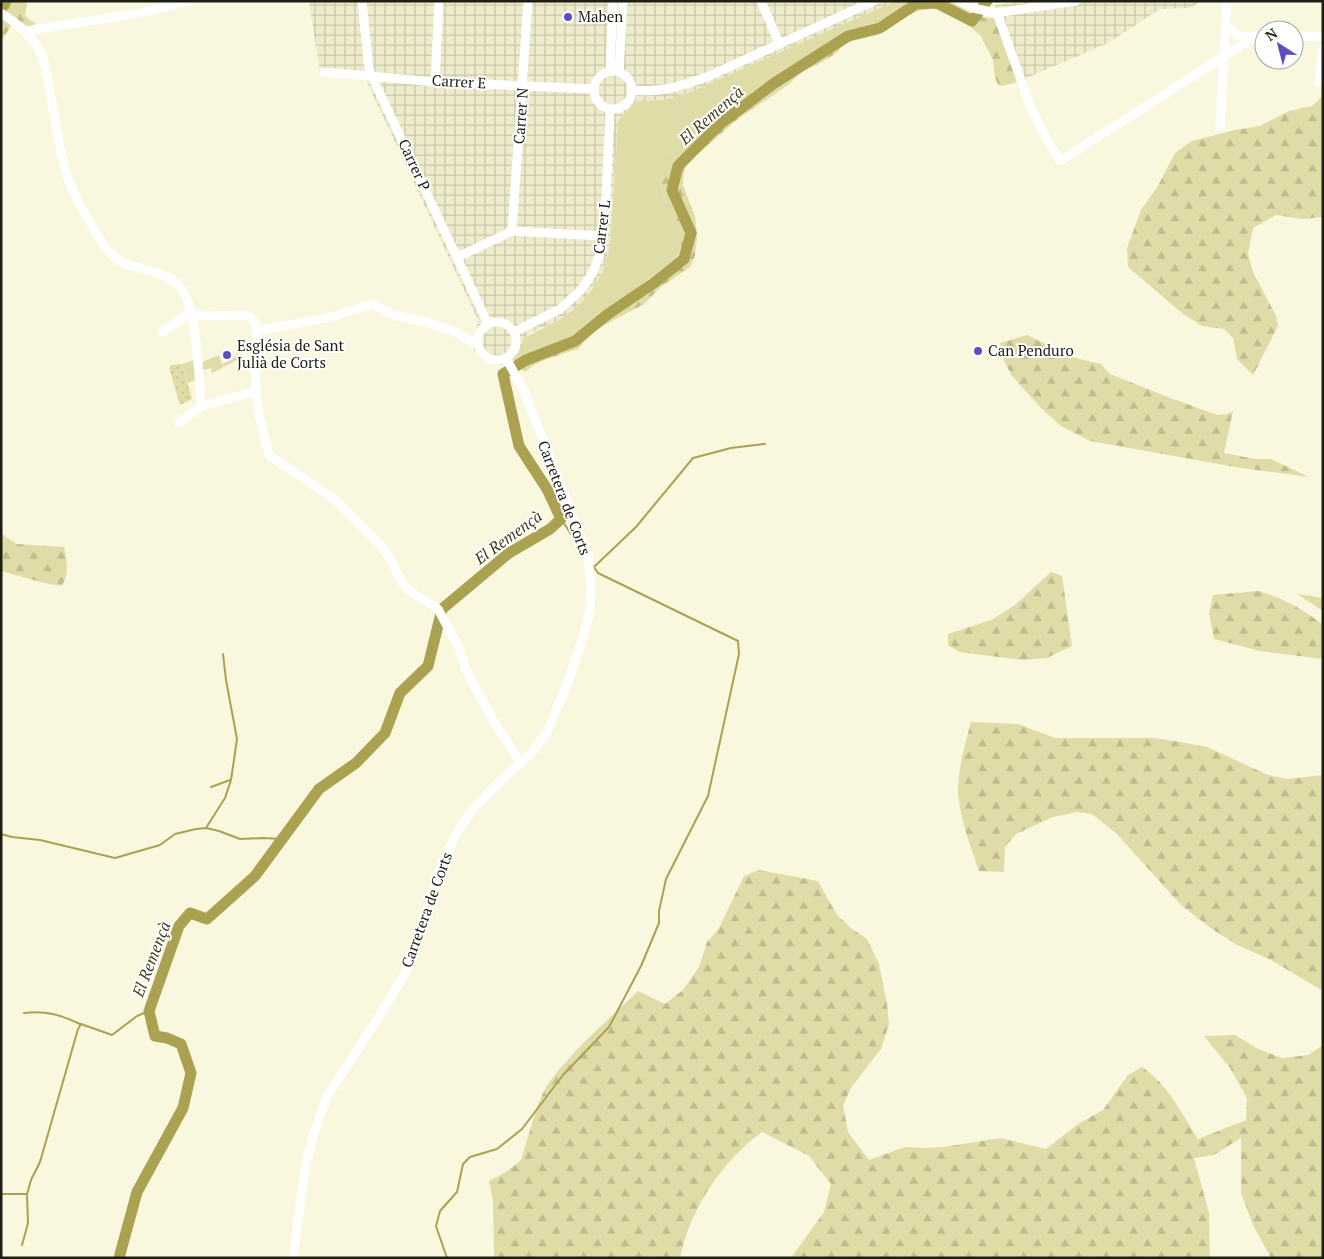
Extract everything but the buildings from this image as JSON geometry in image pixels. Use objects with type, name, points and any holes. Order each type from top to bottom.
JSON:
[{"type":"street","points":[[23,29],[48,28],[140,13],[189,1]]},
{"type":"street","name":"Carrer P","points":[[362,1],[369,70],[488,324]]},
{"type":"street","points":[[435,82],[439,1]]},
{"type":"street","name":"Carrer N","points":[[512,231],[528,1]]},
{"type":"street","points":[[610,71],[613,1]]},
{"type":"street","points":[[620,72],[623,1]]},
{"type":"street","points":[[761,1],[779,43]]},
{"type":"street","points":[[632,90],[655,91],[682,86],[874,1]]},
{"type":"street","points":[[960,1],[973,8],[993,13],[1076,1]]},
{"type":"street","points":[[1220,126],[1227,1]]},
{"type":"street","points":[[1,13],[23,29],[38,46],[46,68],[64,166],[70,185],[105,246],[116,259],[133,268],[165,276],[182,288],[190,313],[198,359],[201,406]]},
{"type":"street","points":[[993,13],[1031,108],[1060,161],[1254,40]]},
{"type":"street","points":[[1226,26],[1230,31],[1239,36],[1254,36]]},
{"type":"street","points":[[38,46],[40,38],[48,28]]},
{"type":"street","points":[[1304,36],[1323,37]]},
{"type":"street","points":[[1319,82],[1323,48]]},
{"type":"street","points":[[610,71],[620,72],[628,78],[632,87],[631,97],[623,107],[610,110],[597,102],[594,89],[600,76],[610,71]]},
{"type":"street","name":"Carrer E","points":[[324,72],[435,82],[594,89]]},
{"type":"street","name":"Carrer L","points":[[514,332],[560,308],[581,290],[593,272],[600,253],[606,196],[610,110]]},
{"type":"street","points":[[458,257],[512,231],[601,236]]},
{"type":"street","points":[[257,331],[331,317],[372,304],[394,315],[426,322],[455,332],[478,345]]},
{"type":"street","points":[[162,332],[190,313],[205,316],[229,314],[249,316],[255,322],[257,331],[255,355],[256,391],[259,414],[269,455],[334,499],[383,548],[402,583],[410,591],[438,609],[460,650],[466,670],[493,720],[521,764]]},
{"type":"street","points":[[502,322],[514,332],[515,346],[512,353],[506,358],[499,360],[485,356],[480,351],[478,336],[488,324],[502,322]]},
{"type":"street","name":"Carretera de Corts","points":[[293,1258],[306,1163],[313,1136],[327,1097],[390,999],[408,966],[438,873],[454,838],[470,813],[493,788],[521,764],[547,732],[568,682],[590,610],[591,586],[588,555],[518,379],[506,358]]},
{"type":"street","points":[[179,423],[201,406],[256,391]]},
{"type":"shaded area","points":[[309,1],[896,1],[686,94],[664,100],[639,101],[622,115],[618,122],[610,246],[603,272],[590,293],[575,309],[559,320],[527,335],[516,360],[501,365],[482,360],[472,347],[478,320],[366,80],[320,73]]},
{"type":"shaded area","points":[[1033,1],[1201,1],[1190,8],[1160,9],[1108,43],[1017,82],[995,5]]},
{"type":"green space","points":[[1,1],[25,1],[27,4],[25,16],[36,24],[28,27],[1,8]]},
{"type":"green space","points":[[896,1],[910,1],[872,22],[842,32],[819,50],[769,82],[688,140],[671,155],[663,168],[660,183],[681,233],[681,245],[676,260],[660,270],[622,301],[590,319],[578,331],[565,339],[523,355],[516,360],[524,338],[559,320],[575,309],[590,293],[603,272],[610,246],[618,122],[622,115],[639,101],[664,100],[686,94]]},
{"type":"green space","points":[[910,1],[950,2],[978,16],[999,18],[1017,82],[1002,86],[998,85],[993,60],[981,36],[967,24],[934,8],[918,11],[890,24],[878,35],[844,43],[838,52],[801,72],[788,85],[738,119],[686,166],[683,185],[695,217],[697,235],[695,256],[690,267],[662,286],[644,304],[595,330],[578,349],[547,359],[525,372],[522,370],[516,360],[523,355],[565,339],[578,331],[590,319],[622,301],[660,270],[676,260],[681,245],[681,233],[660,183],[663,168],[671,155],[688,140],[769,82],[819,50],[842,32],[872,22]]},
{"type":"green space","points":[[1,17],[12,25],[1,41]]},
{"type":"green space","points":[[1323,96],[1323,217],[1302,219],[1276,215],[1253,228],[1248,254],[1253,272],[1276,316],[1278,326],[1253,375],[1237,359],[1233,338],[1224,329],[1202,326],[1183,314],[1128,267],[1127,248],[1141,210],[1158,186],[1175,153],[1192,141],[1260,126],[1289,111],[1312,106]]},
{"type":"green space","points":[[1027,335],[1075,358],[1101,364],[1110,374],[1165,396],[1217,415],[1233,411],[1224,453],[1255,459],[1271,459],[1309,477],[1241,468],[1090,441],[1061,426],[1042,409],[1012,376],[1004,361],[1000,343]]},
{"type":"green space","points":[[237,353],[239,359],[212,373],[211,368],[200,371],[200,363],[219,355],[222,364],[233,359]]},
{"type":"green space","points":[[194,360],[197,379],[188,383],[182,364]]},
{"type":"green space","points":[[182,364],[192,399],[180,405],[169,368],[171,365]]},
{"type":"green space","points":[[1,534],[17,544],[64,547],[67,567],[62,586],[1,571]]},
{"type":"green space","points":[[1051,572],[1062,576],[1072,646],[1047,658],[1022,660],[959,652],[948,645],[948,634],[991,620],[1015,605]]},
{"type":"green space","points":[[1258,591],[1292,604],[1323,625],[1323,659],[1260,651],[1214,639],[1209,613],[1213,595]]},
{"type":"green space","points":[[1297,594],[1323,598],[1323,611]]},
{"type":"green space","points":[[971,722],[1018,724],[1055,738],[1154,738],[1207,747],[1268,775],[1288,779],[1323,775],[1323,991],[1271,960],[1237,945],[1212,929],[1181,905],[1117,834],[1092,814],[1077,812],[1053,817],[1016,834],[1005,847],[1004,872],[979,871],[963,821],[958,791],[964,748]]},
{"type":"green space","points":[[759,870],[818,881],[837,915],[867,939],[879,964],[889,1024],[881,1049],[852,1086],[843,1105],[848,1132],[869,1160],[905,1147],[944,1147],[1001,1138],[1046,1149],[1078,1124],[1103,1110],[1128,1075],[1142,1067],[1159,1081],[1166,1090],[1198,1139],[1246,1120],[1247,1098],[1230,1068],[1204,1036],[1235,1035],[1258,1049],[1282,1058],[1308,1055],[1323,1045],[1323,1258],[1271,1258],[1253,1225],[1241,1193],[1241,1138],[1214,1155],[1194,1158],[1209,1213],[1210,1258],[791,1258],[824,1212],[831,1184],[809,1156],[762,1132],[734,1157],[710,1188],[691,1222],[680,1258],[494,1258],[493,1201],[489,1181],[506,1172],[521,1160],[538,1104],[546,1087],[582,1044],[638,991],[665,1004],[683,990],[699,967],[707,942],[718,930],[744,876]]},
{"type":"waterway","points":[[1,9],[6,1]]},
{"type":"waterway","name":"El Remençà","points":[[119,1258],[137,1192],[183,1108],[191,1073],[181,1044],[167,1038],[155,1036],[149,1011],[179,926],[190,913],[207,919],[255,876],[319,789],[356,763],[385,733],[400,693],[428,666],[442,609],[509,553],[550,529],[561,519],[547,489],[519,446],[503,374],[526,360],[575,341],[608,314],[654,283],[684,259],[691,233],[672,190],[678,166],[720,124],[773,84],[848,36],[880,28],[916,4],[937,3],[972,21],[987,1]]},
{"type":"waterway","points":[[595,566],[636,527],[693,458],[731,448],[765,444]]},
{"type":"waterway","points":[[561,519],[582,550]]},
{"type":"waterway","points":[[447,1258],[436,1226],[440,1211],[457,1192],[463,1164],[470,1157],[497,1149],[522,1129],[563,1075],[609,1027],[641,966],[659,923],[659,911],[666,879],[708,796],[739,654],[738,641],[598,573],[592,564]]},
{"type":"waterway","points":[[206,828],[225,798],[231,780],[237,739],[223,654]]},
{"type":"waterway","points":[[211,787],[230,780]]},
{"type":"waterway","points":[[1,834],[40,840],[115,858],[160,845],[175,834],[196,829],[206,828],[240,839],[282,839]]},
{"type":"waterway","points":[[22,1245],[28,1223],[27,1194],[31,1180],[40,1162],[78,1029],[81,1024],[112,1035],[137,1016],[149,1011]]},
{"type":"waterway","points":[[24,1013],[39,1012],[53,1014],[80,1024]]},
{"type":"waterway","points":[[1,1194],[26,1194]]},
{"type":"place","name":"Maben","points":[[568,17]]},
{"type":"place","name":"Can Penduro","points":[[978,351]]},
{"type":"place","name":"Església de Sant Julià de Corts","points":[[227,355]]}]
